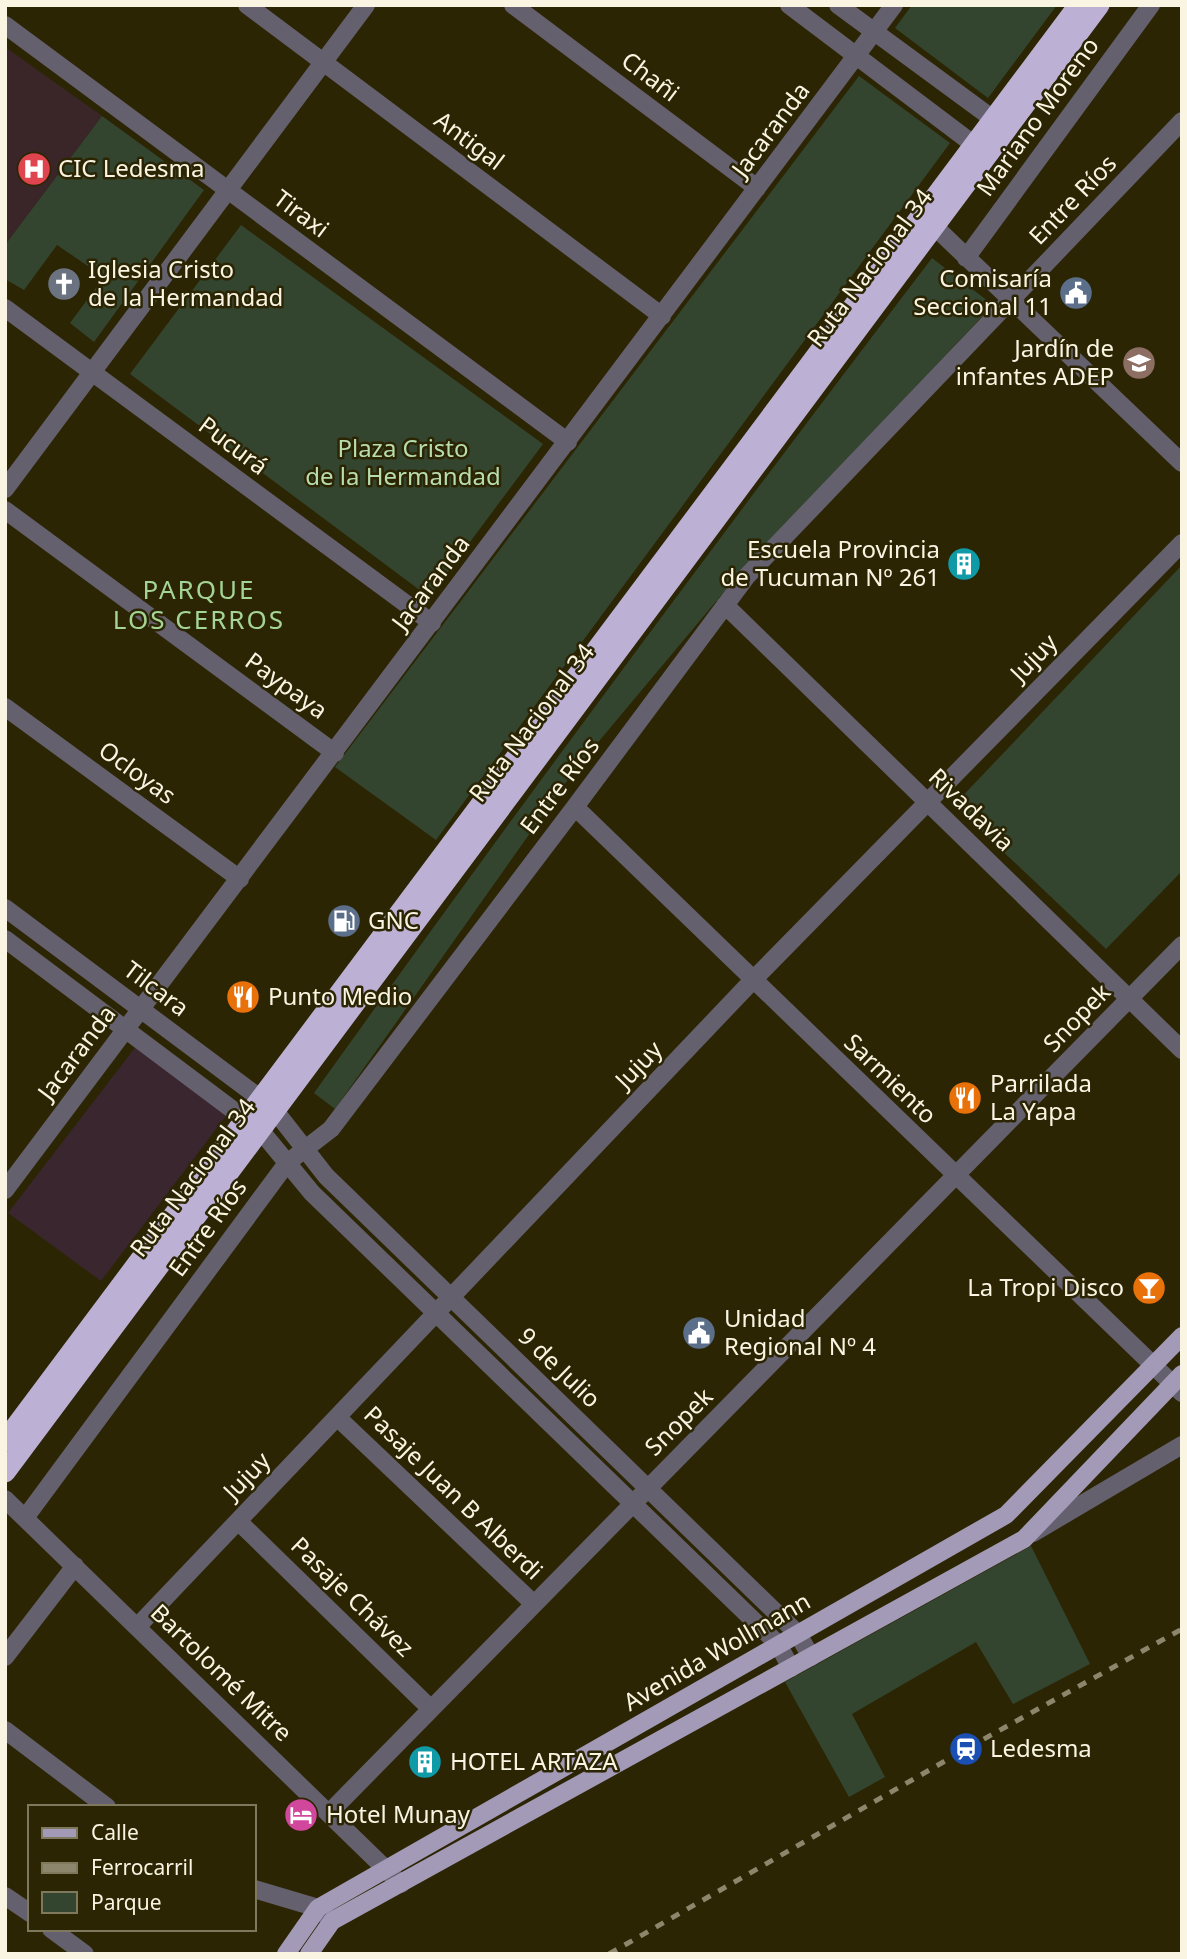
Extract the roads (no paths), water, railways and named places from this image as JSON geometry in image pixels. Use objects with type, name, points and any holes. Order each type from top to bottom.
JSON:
[{"type":"highway","name":"Ruta Nacional 34","points":[[1000,125],[1079,5]]},
{"type":"highway","name":"Ruta Nacional 34","points":[[5,1472],[268,1105],[981,150],[1099,5]]},
{"type":"highway","name":"Ruta Nacional 34","points":[[268,1105],[934,226],[981,150]]},
{"type":"highway","name":"Ruta Nacional 34","points":[[5,1441],[254,1125]]},
{"type":"main road","name":"Avenida Wollmann","points":[[286,1954],[318,1908],[1006,1515],[1182,1336]]},
{"type":"main road","name":"Avenida Wollmann","points":[[309,1954],[332,1921],[1024,1539],[1179,1384]]},
{"type":"street","name":"Antigal","points":[[247,5],[662,316]]},
{"type":"street","points":[[5,489],[366,5]]},
{"type":"street","name":"Chañi","points":[[513,5],[757,188]]},
{"type":"street","points":[[789,5],[981,150]]},
{"type":"street","points":[[838,5],[1000,125]]},
{"type":"street","name":"Jacaranda","points":[[5,1190],[894,5]]},
{"type":"street","name":"Mariano Moreno","points":[[966,258],[1151,5]]},
{"type":"street","name":"Tiraxi","points":[[5,25],[568,442]]},
{"type":"street","name":"Entre Ríos","points":[[25,1518],[287,1163],[331,1129],[747,576],[1182,121]]},
{"type":"street","points":[[934,226],[1182,463]]},
{"type":"street","name":"Pucurá","points":[[5,308],[432,623]]},
{"type":"street","name":"Paypaya","points":[[5,510],[334,753]]},
{"type":"street","name":"Jujuy","points":[[137,1627],[753,981],[1182,543]]},
{"type":"street","name":"Rivadavia","points":[[725,605],[1182,1050]]},
{"type":"street","name":"Ocloyas","points":[[5,707],[240,879]]},
{"type":"street","name":"Sarmiento","points":[[575,807],[955,1177],[1153,1366],[1179,1384]]},
{"type":"street","name":"Tilcara","points":[[5,908],[268,1105]]},
{"type":"street","name":"Tilcara","points":[[5,939],[254,1125]]},
{"type":"street","name":"Snopek","points":[[329,1813],[1182,945]]},
{"type":"street","name":"9 de Julio","points":[[268,1105],[326,1176],[798,1634],[811,1657]]},
{"type":"street","name":"9 de Julio","points":[[254,1125],[312,1193],[778,1644],[791,1668]]},
{"type":"street","name":"Pasaje Juan B Alberdi","points":[[337,1417],[534,1604]]},
{"type":"street","name":"Avenida Wollmann","points":[[1024,1539],[1182,1445]]},
{"type":"street","name":"Bartolomé Mitre","points":[[5,1499],[401,1884]]},
{"type":"street","name":"Pasaje Chávez","points":[[238,1521],[431,1709]]},
{"type":"street","points":[[5,1657],[75,1566]]},
{"type":"street","points":[[5,1730],[104,1805]]},
{"type":"street","points":[[256,1890],[318,1908],[332,1921]]},
{"type":"street","points":[[5,1896],[28,1912]]},
{"type":"street","points":[[54,1931],[85,1954]]},
{"type":"railway","points":[[609,1954],[966,1749],[1182,1629]]},
{"type":"place","name":"CIC Ledesma","points":[[34,169]]},
{"type":"place","name":"Iglesia Cristo de la Hermandad","points":[[64,284]]},
{"type":"place","name":"Comisaría Seccional 11","points":[[1076,293]]},
{"type":"place","name":"Jardín de infantes ADEP","points":[[1139,363]]},
{"type":"place","name":"Escuela Provincia de Tucuman Nº 261","points":[[964,564]]},
{"type":"place","name":"GNC","points":[[344,921]]},
{"type":"place","name":"Punto Medio","points":[[243,997]]},
{"type":"place","name":"Parrilada La Yapa","points":[[965,1098]]},
{"type":"place","name":"La Tropi Disco","points":[[1149,1288]]},
{"type":"place","name":"Unidad Regional Nº 4","points":[[699,1333]]},
{"type":"place","name":"Ledesma","points":[[966,1749]]},
{"type":"place","name":"HOTEL ARTAZA","points":[[425,1762]]},
{"type":"place","name":"Hotel Munay","points":[[301,1815]]},
{"type":"district","name":"PARQUE LOS CERROS","points":[[199,605]]},
{"type":"park label","name":"Plaza Cristo de la Hermandad","points":[[403,463]]}]
